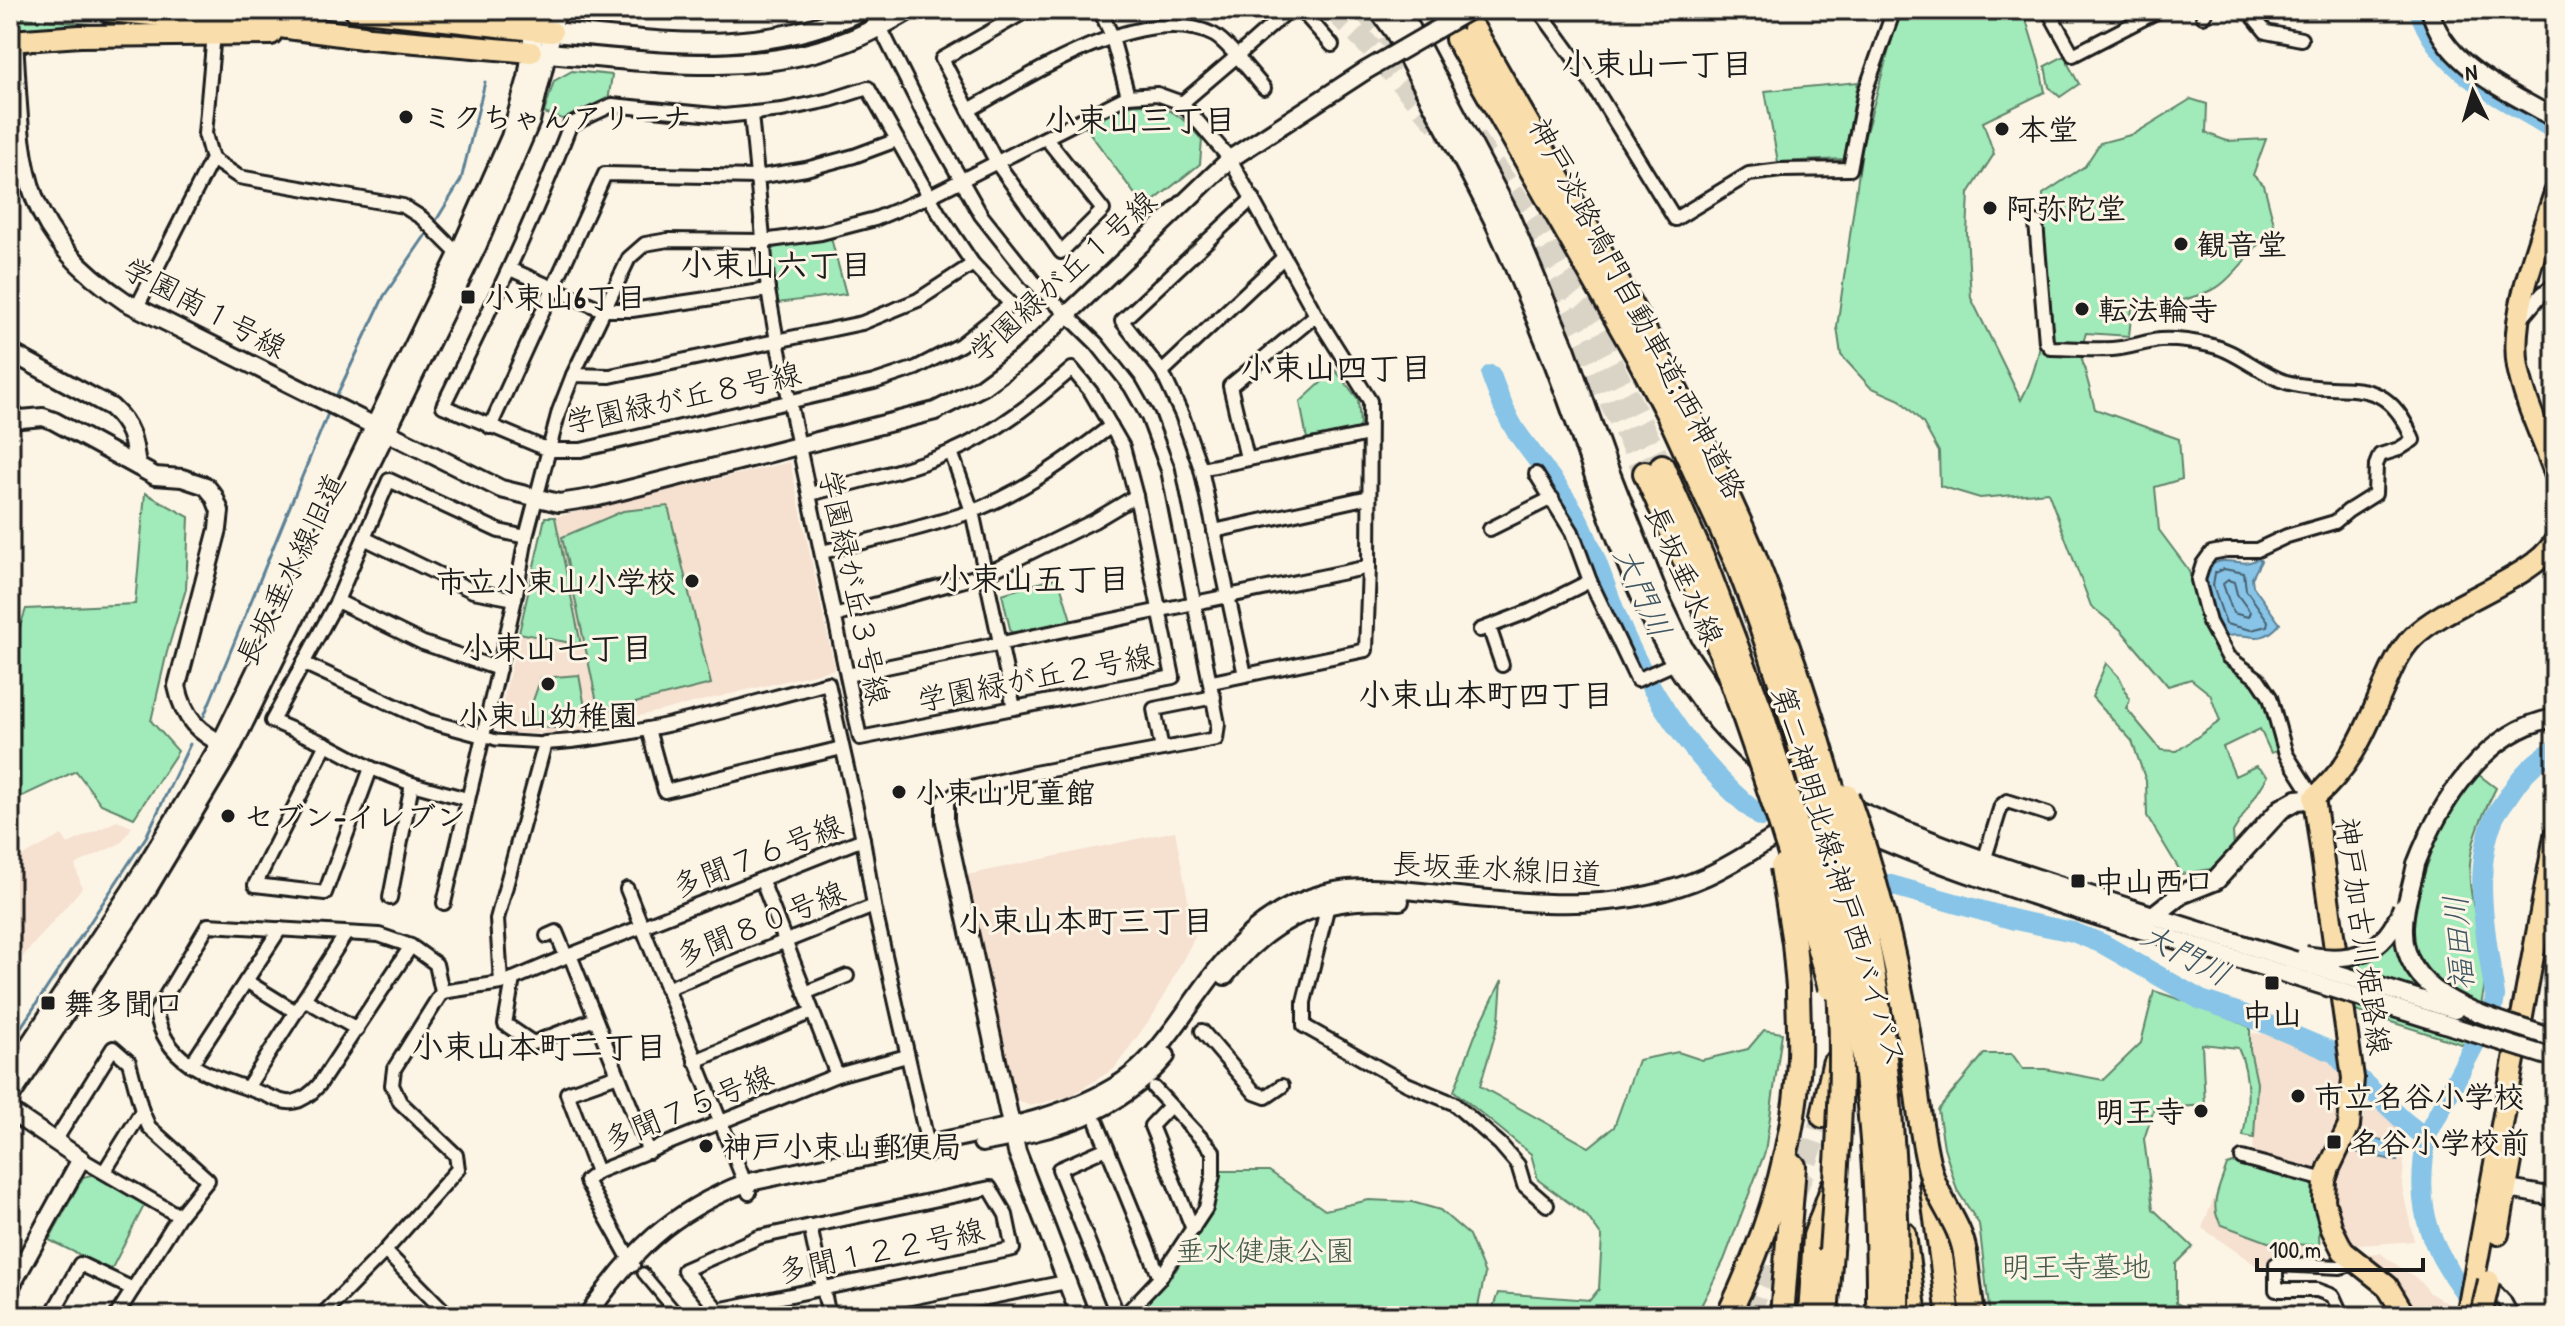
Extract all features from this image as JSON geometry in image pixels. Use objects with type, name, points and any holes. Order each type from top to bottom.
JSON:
[{"type":"highway","points":[[108,10],[265,24],[363,37]]},
{"type":"highway","name":"神戸淡路鳴門自動車道;西神道路","points":[[1467,26],[1745,559],[1771,625],[1806,698],[1847,851],[1874,982],[1884,1049],[1895,1200],[1898,1316]]},
{"type":"highway","name":"第二神明北線;神戸西バイパス","points":[[1654,470],[1698,569],[1878,1137],[1904,1233],[1915,1316]]},
{"type":"highway","points":[[1698,569],[1761,786],[1783,873],[1794,943],[1799,1071],[1782,1316]]},
{"type":"highway","points":[[1771,625],[1848,799],[1880,899],[1902,997],[1931,1167],[1949,1316]]},
{"type":"highway","points":[[1771,625],[1818,842],[1838,963],[1842,1050],[1837,1170],[1810,1316]]},
{"type":"highway","name":"神戸淡路鳴門自動車道;西神道路","points":[[1771,625],[1789,706],[1819,813],[1852,972],[1872,1124],[1877,1202],[1878,1316]]},
{"type":"highway","points":[[1823,1116],[1838,1031],[1840,963],[1838,909],[1826,808]]},
{"type":"highway","points":[[1826,808],[1898,1050],[1923,1122],[1937,1190],[1958,1227],[1965,1253],[1973,1316]]},
{"type":"highway","points":[[1728,1316],[1755,1253],[1778,1186],[1799,1071]]},
{"type":"highway","name":"第二神明北線;神戸西バイパス","points":[[1878,1137],[1898,1316]]},
{"type":"highway","points":[[1904,1233],[1922,1316]]},
{"type":"highway","points":[[1822,1250],[1826,1316]]},
{"type":"main road","points":[[355,10],[542,24],[665,41],[749,42],[816,28],[861,10]]},
{"type":"main road","points":[[539,53],[542,24],[555,10]]},
{"type":"main road","points":[[12,40],[214,33],[363,37],[710,66],[790,58],[824,50],[880,27],[909,10]]},
{"type":"main road","name":"長坂垂水線","points":[[1379,10],[1395,32],[1493,220],[1552,357],[1644,602],[1675,663],[1705,708],[1746,752],[1792,791],[1888,843],[1979,876],[2148,923]]},
{"type":"main road","name":"長坂垂水線","points":[[1398,10],[1508,213],[1566,351],[1658,595],[1683,648],[1717,698],[1757,741],[1801,778],[1826,808],[1897,829],[2148,923]]},
{"type":"main road","points":[[2555,193],[2524,293],[2516,350],[2521,378],[2555,473]]},
{"type":"main road","name":"神戸加古川姫路線","points":[[2325,1180],[2349,1126],[2352,1069],[2314,798],[2347,765],[2399,656],[2413,637],[2441,616],[2542,559],[2555,541]]},
{"type":"main road","points":[[2148,923],[2181,894],[2216,880],[2281,809],[2297,800],[2314,798]]},
{"type":"main road","points":[[2499,1188],[2555,836]]},
{"type":"main road","points":[[2472,1315],[2483,1276],[2555,903]]},
{"type":"main road","points":[[2325,1180],[2324,1201],[2332,1229],[2343,1251],[2387,1286],[2405,1316]]},
{"type":"street","points":[[868,10],[981,215],[1034,282],[1117,368],[1148,417],[1168,470],[1212,682],[1218,724],[1216,739],[1029,774],[959,791],[945,802],[945,822],[1017,1152],[1080,1316]]},
{"type":"street","points":[[1028,10],[942,59],[997,163],[1061,252],[1103,210],[1046,138]]},
{"type":"street","points":[[1100,10],[1111,34],[1128,96]]},
{"type":"street","points":[[1182,103],[1289,10]]},
{"type":"street","points":[[1301,10],[1332,45]]},
{"type":"street","points":[[1539,10],[1587,76],[1675,219],[1749,174],[1781,170],[1850,169],[1865,92],[1894,10]]},
{"type":"street","points":[[2048,10],[2073,55],[2160,10]]},
{"type":"street","points":[[2248,10],[2266,32],[2301,39]]},
{"type":"street","points":[[2430,10],[2441,37],[2463,62],[2555,119]]},
{"type":"street","name":"学園緑が丘１号線","points":[[356,416],[501,489],[559,503],[598,497],[935,411],[982,387],[1023,357],[1230,159],[1365,71],[1467,26]]},
{"type":"street","points":[[969,110],[1081,48],[1111,34],[1145,27],[1194,28],[1216,36],[1264,88]]},
{"type":"street","points":[[214,33],[205,134],[212,159],[239,177],[403,206],[422,218],[458,254]]},
{"type":"street","name":"学園南１号線","points":[[12,40],[28,184],[54,238],[74,261],[96,282],[137,307],[356,416]]},
{"type":"street","name":"長坂垂水線旧道","points":[[382,429],[510,137],[527,78],[539,53]]},
{"type":"street","name":"長坂垂水線旧道","points":[[10,1098],[143,897],[226,747],[382,429],[477,247],[531,121],[539,53]]},
{"type":"street","name":"学園緑が丘８号線","points":[[868,88],[897,140],[973,264],[1011,304],[960,345],[916,368],[874,382],[581,450],[549,450],[443,406],[510,269],[570,125],[612,105],[724,116],[830,100],[868,88]]},
{"type":"street","points":[[444,903],[446,867],[483,736],[526,537],[559,411],[629,258],[645,244],[668,240],[763,241],[821,233],[875,219],[961,181],[1128,96],[1157,94],[1182,103],[1230,159],[1316,315],[1370,401],[1366,650],[1212,682]]},
{"type":"street","name":"学園緑が丘３号線","points":[[751,114],[768,290],[860,738]]},
{"type":"street","points":[[490,427],[605,174],[757,177],[806,169],[897,140]]},
{"type":"street","points":[[137,307],[212,159]]},
{"type":"street","points":[[1245,675],[1201,469],[1182,415],[1162,372],[1122,321],[1253,198]]},
{"type":"street","points":[[2036,222],[2046,342],[2051,348],[2114,349],[2163,340],[2208,345],[2236,353],[2286,382],[2372,391],[2387,398],[2405,419],[2413,440],[2399,449],[2380,455],[2376,465],[2375,494],[2335,522],[2287,536],[2257,550],[2211,553],[2203,564],[2198,580],[2209,622],[2228,657],[2258,679],[2270,697],[2286,754],[2314,798]]},
{"type":"street","points":[[1162,372],[1284,257]]},
{"type":"street","points":[[573,375],[610,376],[862,323],[918,300],[973,264]]},
{"type":"street","points":[[510,269],[603,310],[632,310],[768,290]]},
{"type":"street","points":[[2518,323],[2543,293],[2555,284]]},
{"type":"street","points":[[1247,458],[1230,386],[1316,315]]},
{"type":"street","points":[[10,352],[111,407],[124,419],[134,436],[137,466]]},
{"type":"street","name":"学園緑が丘２号線","points":[[810,494],[881,476],[951,452],[1033,403],[1072,369],[1091,392],[1123,447],[1160,610],[1173,677],[860,738]]},
{"type":"street","points":[[10,420],[43,417],[54,421],[155,476],[196,481],[206,486],[214,496],[220,511],[218,529],[177,686],[181,706],[194,725],[226,747]]},
{"type":"street","points":[[822,552],[897,535],[972,511],[1063,463],[1111,426]]},
{"type":"street","points":[[1201,469],[1369,434]]},
{"type":"street","points":[[951,452],[972,511],[1014,708]]},
{"type":"street","points":[[1536,474],[1572,532],[1590,581],[1637,680],[1675,663]]},
{"type":"street","points":[[467,799],[412,784],[371,768],[272,721],[337,601],[389,480],[499,531],[526,537]]},
{"type":"street","points":[[834,616],[986,574],[1094,521],[1136,496]]},
{"type":"street","points":[[1214,531],[1369,497]]},
{"type":"street","points":[[1490,529],[1552,498]]},
{"type":"street","points":[[364,538],[473,591],[515,599]]},
{"type":"street","points":[[847,675],[1369,567]]},
{"type":"street","points":[[1502,665],[1484,628],[1530,611],[1590,581]]},
{"type":"street","points":[[337,601],[423,643],[499,669]]},
{"type":"street","points":[[303,663],[428,721],[496,740],[545,743],[587,741],[648,729],[828,683],[863,839]]},
{"type":"street","points":[[1162,749],[1154,709],[1214,697]]},
{"type":"street","points":[[2148,923],[2299,965],[2358,955],[2379,943],[2395,925],[2437,816],[2463,778],[2477,762],[2518,731],[2555,718]]},
{"type":"street","points":[[648,729],[665,791],[842,748]]},
{"type":"street","points":[[545,743],[497,919],[507,981],[505,1024],[533,1043],[595,1019]]},
{"type":"street","points":[[326,744],[255,885],[325,893],[371,768]]},
{"type":"street","name":"長坂垂水線旧道","points":[[10,1073],[226,747]]},
{"type":"street","points":[[390,898],[412,784]]},
{"type":"street","points":[[1984,861],[2001,806],[2007,801],[2048,814]]},
{"type":"street","name":"長坂垂水線旧道","points":[[587,1316],[678,1227],[747,1188],[1012,1131],[1047,1130],[1087,1116],[1126,1094],[1147,1077],[1171,1051],[1228,972],[1256,942],[1282,922],[1329,898],[1561,915],[1637,909],[1687,895],[1727,878],[1826,808]]},
{"type":"street","name":"多聞７６号線","points":[[442,992],[507,981],[863,839],[874,906],[930,1149]]},
{"type":"street","points":[[2416,864],[2404,932],[2408,958],[2421,979],[2447,999],[2552,1047]]},
{"type":"street","points":[[762,881],[837,1075]]},
{"type":"street","points":[[627,889],[747,1188]]},
{"type":"street","points":[[1329,898],[1304,1002],[1304,1026],[1407,1084],[1453,1103],[1500,1144],[1518,1165],[1524,1185],[1547,1205]]},
{"type":"street","name":"多聞８０号線","points":[[666,989],[874,906]]},
{"type":"street","points":[[2148,923],[2193,929],[2552,1047]]},
{"type":"street","points":[[321,1316],[385,1251],[458,1169],[456,1155],[400,1102],[392,1085],[394,1069],[442,992],[436,964],[411,946],[379,935],[208,925],[156,1012],[159,1029],[170,1047],[191,1065],[219,1080],[291,1103],[308,1097],[319,1085],[411,946]]},
{"type":"street","points":[[191,1065],[280,929]]},
{"type":"street","points":[[547,936],[556,932],[568,956],[649,1152]]},
{"type":"street","points":[[247,1088],[345,935]]},
{"type":"street","points":[[805,993],[847,976]]},
{"type":"street","points":[[246,981],[296,1012]]},
{"type":"street","points":[[304,999],[357,1029]]},
{"type":"street","points":[[695,1061],[812,1012]]},
{"type":"street","points":[[1202,1031],[1255,1093],[1266,1097],[1282,1086]]},
{"type":"street","points":[[55,1141],[113,1048],[129,1062],[149,1127],[208,1180],[179,1216],[116,1316]]},
{"type":"street","name":"多聞７５号線","points":[[636,1266],[586,1181],[597,1172],[837,1075],[907,1056]]},
{"type":"street","points":[[597,1172],[567,1093],[618,1075]]},
{"type":"street","points":[[1107,1148],[1059,1169],[1121,1316],[1160,1278],[1193,1229],[1206,1208],[1213,1175],[1213,1151],[1154,1088]]},
{"type":"street","points":[[1170,1106],[1151,1126],[1193,1229]]},
{"type":"street","points":[[10,1111],[81,1159],[179,1216]]},
{"type":"street","points":[[104,1172],[142,1111]]},
{"type":"street","points":[[1097,1123],[1160,1278]]},
{"type":"street","points":[[2242,1158],[2325,1180]]},
{"type":"street","points":[[10,1288],[81,1159]]},
{"type":"street","name":"多聞１２２号線","points":[[990,1188],[1006,1215],[1013,1249],[823,1288],[718,1310],[684,1270],[759,1237],[990,1188]]},
{"type":"street","points":[[2499,1188],[2555,1197]]},
{"type":"street","points":[[810,1226],[829,1316]]},
{"type":"street","points":[[385,1251],[449,1316]]},
{"type":"street","points":[[2342,1316],[2333,1296],[2317,1290],[2276,1290],[2276,1264],[2340,1267],[2356,1263]]},
{"type":"street","points":[[51,1316],[80,1264],[133,1289]]},
{"type":"street","points":[[636,1266],[679,1316]]},
{"type":"street","name":"長坂垂水線旧道","points":[[599,1316],[636,1266]]},
{"type":"street","points":[[2483,1276],[2512,1316]]},
{"type":"street","points":[[897,1316],[961,1310],[1066,1282]]},
{"type":"shaded area","name":"市立小束山小学校","points":[[790,462],[835,669],[574,734],[506,733],[498,723],[519,633],[580,644],[555,517]]},
{"type":"shaded area","points":[[117,821],[132,827],[121,843],[75,865],[82,888],[19,961],[21,1007],[10,1007],[10,863],[62,835],[68,844]]},
{"type":"shaded area","points":[[1175,831],[1195,937],[1155,1012],[1114,1069],[1070,1096],[1030,1106],[1016,1099],[967,875]]},
{"type":"shaded area","name":"市立名谷小学校","points":[[2250,1033],[2289,1036],[2338,1060],[2341,1085],[2337,1126],[2315,1171],[2253,1154],[2257,1083]]},
{"type":"shaded area","name":"市立名谷小学校","points":[[2366,1096],[2406,1136],[2402,1187],[2414,1241],[2351,1243],[2345,1237],[2332,1207],[2333,1180],[2360,1120],[2364,1119]]},
{"type":"shaded area","name":"市立名谷小学校","points":[[2227,1165],[2314,1186],[2313,1199],[2320,1229],[2317,1236],[2331,1263],[2272,1255],[2263,1270],[2202,1228]]},
{"type":"shaded area","points":[[2380,1253],[2422,1283],[2430,1293],[2458,1310],[2457,1316],[2411,1316],[2361,1254]]},
{"type":"green space","points":[[1900,10],[2023,10],[2045,92],[1983,122],[1994,154],[1969,193],[1967,233],[1971,298],[2021,400],[2032,376],[2043,326],[2043,194],[2085,166],[2100,143],[2134,134],[2191,99],[2207,104],[2206,133],[2227,141],[2266,139],[2253,175],[2264,185],[2274,224],[2246,259],[2222,284],[2206,293],[2175,302],[2132,308],[2129,336],[2086,333],[2080,352],[2095,409],[2179,439],[2182,479],[2155,487],[2159,530],[2188,569],[2219,655],[2258,689],[2280,750],[2271,753],[2260,729],[2223,747],[2235,776],[2256,766],[2268,776],[2233,832],[2234,846],[2211,869],[2182,874],[2147,816],[2146,781],[2132,741],[2092,697],[2106,663],[2120,678],[2130,700],[2126,708],[2161,750],[2177,751],[2220,721],[2210,694],[2191,679],[2168,686],[2121,630],[2091,606],[2048,492],[1980,498],[1940,486],[1939,452],[1923,423],[1900,400],[1870,387],[1841,355],[1837,327],[1863,143]]},
{"type":"green space","points":[[10,17],[116,26],[10,33]]},
{"type":"green space","points":[[2066,55],[2079,84],[2060,97],[2049,87],[2045,66]]},
{"type":"green space","points":[[572,71],[612,75],[608,102],[569,121],[544,113],[554,81]]},
{"type":"green space","points":[[1858,82],[1844,159],[1778,162],[1765,91]]},
{"type":"green space","points":[[1137,104],[1167,109],[1202,140],[1200,164],[1145,208],[1084,125],[1120,107]]},
{"type":"green space","points":[[831,238],[846,294],[778,303],[770,252],[778,243]]},
{"type":"green space","points":[[1335,370],[1358,399],[1360,425],[1356,430],[1307,439],[1300,402]]},
{"type":"green space","points":[[145,493],[189,517],[186,589],[151,721],[178,751],[134,818],[101,804],[76,771],[14,800],[10,798],[10,655],[26,609],[135,604]]},
{"type":"green space","points":[[668,506],[711,684],[599,712],[562,537],[623,511]]},
{"type":"green space","points":[[545,517],[555,517],[581,645],[519,633]]},
{"type":"green space","points":[[1058,577],[1071,620],[1011,633],[1002,594]]},
{"type":"green space","points":[[579,675],[588,723],[553,728],[524,726],[541,678]]},
{"type":"green space","points":[[2479,775],[2496,788],[2480,822],[2471,857],[2471,894],[2483,951],[2485,983],[2468,1046],[2349,1009],[2341,961],[2411,914],[2438,833],[2457,801]]},
{"type":"green space","points":[[1502,980],[1499,1021],[1480,1086],[1589,1147],[1614,1127],[1638,1060],[1678,1052],[1702,1060],[1748,1049],[1764,1030],[1782,1033],[1765,1152],[1724,1260],[1696,1316],[1490,1316],[1498,1293],[1590,1300],[1599,1289],[1602,1237],[1587,1216],[1538,1180],[1531,1154],[1454,1091],[1476,1033]]},
{"type":"green space","name":"明王寺墓地","points":[[2154,991],[2250,1027],[2250,1050],[2257,1083],[2254,1138],[2243,1136],[2248,1091],[2238,1048],[2202,1044],[2205,1105],[2154,1109],[2144,1139],[2153,1209],[2193,1247],[2176,1264],[2176,1303],[2201,1316],[1990,1316],[1979,1224],[1957,1190],[1944,1147],[1938,1110],[1984,1054],[2012,1054],[2023,1069],[2045,1069],[2103,1080],[2141,1043]]},
{"type":"green space","name":"市立名谷小学校","points":[[2239,1161],[2311,1181],[2320,1246],[2268,1242],[2222,1225],[2216,1211],[2217,1196],[2227,1165]]},
{"type":"green space","name":"垂水健康公園","points":[[1220,1171],[1269,1171],[1325,1210],[1369,1200],[1412,1202],[1440,1210],[1469,1235],[1485,1274],[1476,1316],[1147,1316],[1144,1306],[1176,1270],[1211,1212]]},
{"type":"green space","points":[[95,1174],[145,1204],[111,1270],[49,1240],[83,1177]]},
{"type":"water","points":[[2258,558],[2261,561],[2252,578],[2253,586],[2280,624],[2259,637],[2223,637],[2207,594],[2207,572],[2212,565],[2222,561],[2245,563]]},
{"type":"water","points":[[2359,1135],[2400,1144],[2397,1161],[2356,1152]]},
{"type":"waterway","points":[[2419,10],[2428,31],[2455,65],[2490,91],[2548,126]]},
{"type":"waterway","points":[[434,224],[461,180],[485,82]]},
{"type":"waterway","points":[[334,401],[384,296],[429,230]]},
{"type":"waterway","name":"大門川","points":[[1491,375],[1516,431],[1576,515],[1624,634],[1650,685],[1700,756],[1761,817]]},
{"type":"waterway","points":[[204,716],[329,411]]},
{"type":"waterway","points":[[10,1044],[146,837],[190,744]]},
{"type":"waterway","name":"福田川","points":[[2478,1310],[2448,1268],[2429,1229],[2424,1209],[2423,1163],[2427,1135],[2493,1009],[2495,996],[2482,884],[2487,839],[2494,818],[2515,785],[2555,749]]},
{"type":"waterway","name":"大門川","points":[[1887,884],[2015,920],[2073,932],[2103,944],[2201,1000],[2243,1014],[2335,1053],[2405,1122],[2427,1135]]},
{"type":"tunnel","points":[[1333,10],[1360,36],[1447,135]]},
{"type":"tunnel","points":[[1363,10],[1401,50]]},
{"type":"tunnel","points":[[1440,10],[1457,39]]},
{"type":"tunnel","points":[[1474,138],[1522,205],[1554,257],[1662,466]]},
{"type":"tunnel","points":[[1531,255],[1580,339],[1645,473]]},
{"type":"tunnel","points":[[1748,1316],[1823,1116]]},
{"type":"place","name":"ミクちゃんアリーナ","points":[[406,117]]},
{"type":"place","name":"本堂","points":[[2002,129]]},
{"type":"place","name":"阿弥陀堂","points":[[1990,208]]},
{"type":"place","name":"観音堂","points":[[2181,244]]},
{"type":"place","name":"小束山6丁目","points":[[468,297]]},
{"type":"place","name":"転法輪寺","points":[[2082,309]]},
{"type":"place","name":"市立小束山小学校","points":[[692,581]]},
{"type":"place","name":"小束山幼稚園","points":[[548,684]]},
{"type":"place","name":"小束山児童館","points":[[899,792]]},
{"type":"place","name":"セブン-イレブン","points":[[228,816]]},
{"type":"place","name":"中山西口","points":[[2078,881]]},
{"type":"place","name":"中山","points":[[2272,983]]},
{"type":"place","name":"舞多聞口","points":[[48,1003]]},
{"type":"place","name":"市立名谷小学校","points":[[2298,1096]]},
{"type":"place","name":"明王寺","points":[[2201,1111]]},
{"type":"place","name":"名谷小学校前","points":[[2334,1142]]},
{"type":"place","name":"神戸小束山郵便局","points":[[706,1146]]},
{"type":"district","name":"小束山一丁目","points":[[1657,63]]},
{"type":"district","name":"小束山三丁目","points":[[1140,119]]},
{"type":"district","name":"小束山六丁目","points":[[776,264]]},
{"type":"district","name":"小束山四丁目","points":[[1336,367]]},
{"type":"district","name":"小束山五丁目","points":[[1034,578]]},
{"type":"district","name":"小束山七丁目","points":[[557,647]]},
{"type":"district","name":"小束山本町四丁目","points":[[1486,694]]},
{"type":"district","name":"小束山本町三丁目","points":[[1086,920]]},
{"type":"district","name":"小束山本町二丁目","points":[[539,1046]]}]
